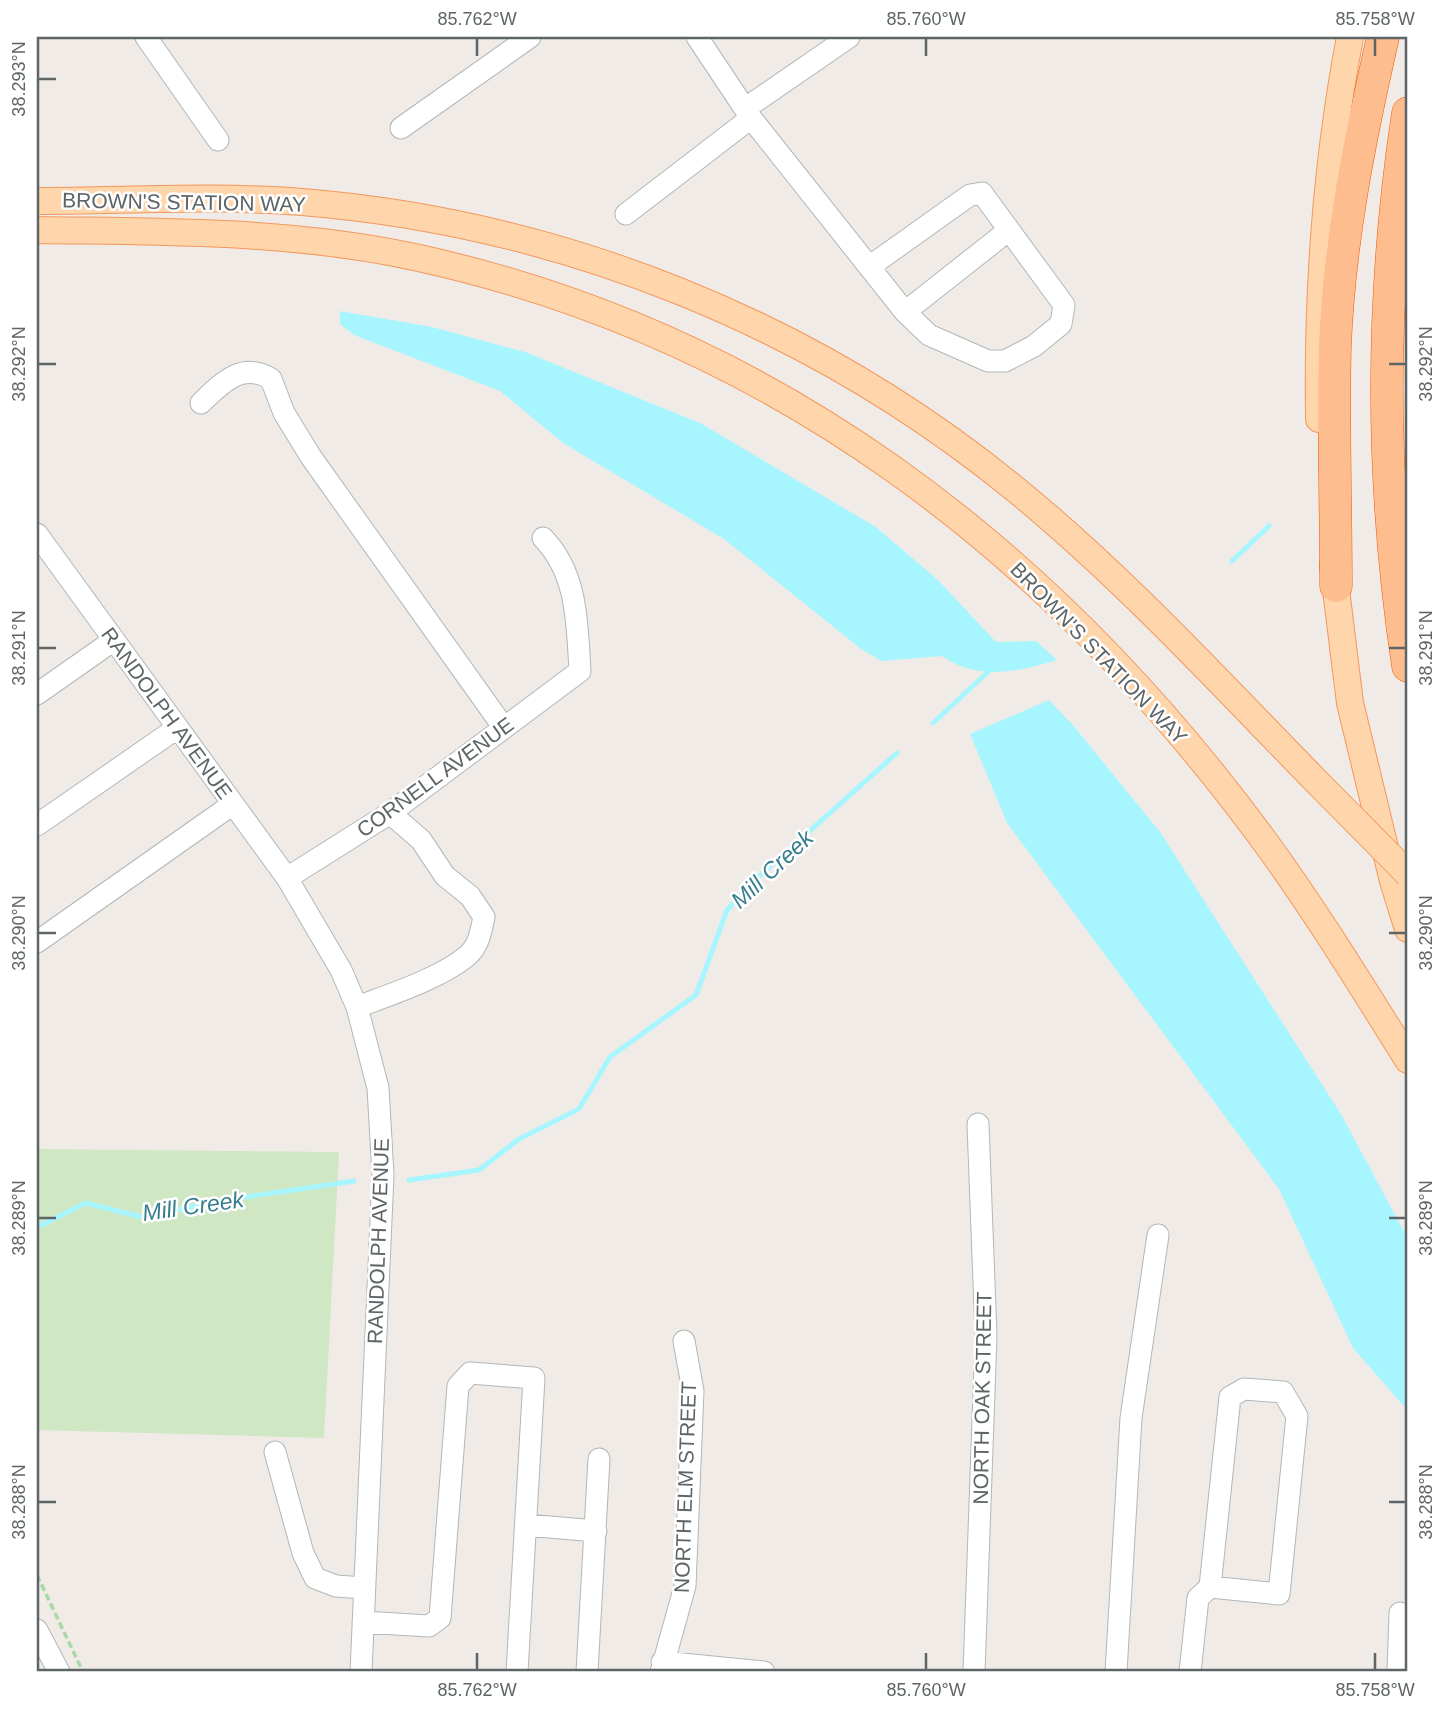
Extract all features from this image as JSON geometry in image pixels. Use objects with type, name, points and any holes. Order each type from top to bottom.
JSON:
[{"type":"highway","points":[[1336,586],[1336,333],[1353,192],[1383,37]]},
{"type":"highway","points":[[1408,113],[1388,293],[1387,465],[1408,666]]},
{"type":"main road","points":[[1350,37],[1339,96],[1324,219],[1318,344],[1320,454],[1350,702],[1393,881],[1408,929]]},
{"type":"main road","name":"BROWN'S STATION WAY","points":[[37,201],[267,200],[429,218],[551,246],[699,298],[783,338],[855,376],[925,422],[1014,488],[1107,572],[1408,874]]},
{"type":"main road","name":"BROWN'S STATION WAY","points":[[37,230],[218,232],[289,238],[416,257],[546,292],[653,332],[740,374],[816,417],[944,504],[1024,571],[1122,670],[1177,732],[1261,836],[1334,941],[1408,1060]]},
{"type":"street","points":[[401,128],[530,37]]},
{"type":"street","points":[[697,37],[748,113],[869,267],[907,314],[929,335],[988,361],[1005,362],[1034,346],[1060,324],[1064,304],[982,193],[970,195],[869,267]]},
{"type":"street","points":[[626,214],[748,113],[849,37]]},
{"type":"street","points":[[155,40],[218,140]]},
{"type":"street","points":[[907,314],[1009,230]]},
{"type":"street","points":[[201,403],[230,376],[249,371],[271,379],[284,413],[311,457],[504,728]]},
{"type":"street","name":"RANDOLPH AVENUE","points":[[38,536],[287,878],[320,929],[357,1007],[378,1088],[383,1175],[361,1672]]},
{"type":"street","name":"CORNELL AVENUE","points":[[287,878],[390,813],[580,671],[575,601],[558,554],[543,538]]},
{"type":"street","points":[[37,694],[114,640]]},
{"type":"street","points":[[37,825],[177,727]]},
{"type":"street","points":[[37,942],[233,804]]},
{"type":"street","points":[[357,1007],[413,985],[467,956],[479,940],[484,917],[470,896],[445,876],[421,840],[390,813]]},
{"type":"street","name":"NORTH OAK STREET","points":[[974,1672],[986,1336],[978,1124]]},
{"type":"street","points":[[1116,1672],[1131,1418],[1158,1235]]},
{"type":"street","name":"NORTH ELM STREET","points":[[662,1667],[686,1576],[693,1391],[684,1341]]},
{"type":"street","points":[[363,1622],[429,1626],[440,1618],[458,1386],[470,1373],[534,1378],[517,1672]]},
{"type":"street","points":[[1190,1672],[1198,1598],[1210,1587],[1230,1397],[1244,1389],[1283,1392],[1297,1416],[1279,1594],[1210,1587]]},
{"type":"street","points":[[275,1452],[303,1553],[315,1578],[336,1586],[364,1588]]},
{"type":"street","points":[[587,1672],[600,1459]]},
{"type":"street","points":[[526,1525],[596,1531]]},
{"type":"street","points":[[1398,1672],[1400,1613]]},
{"type":"street","points":[[37,1630],[59,1672]]},
{"type":"street","points":[[662,1667],[764,1672]]},
{"type":"path","points":[[37,1576],[83,1672]]},
{"type":"green space","points":[[37,1149],[339,1152],[324,1438],[37,1430]]},
{"type":"water","points":[[340,311],[432,327],[525,352],[700,423],[876,527],[938,580],[996,642],[1036,641],[1057,660],[998,672],[969,669],[942,656],[882,661],[861,649],[724,539],[563,443],[500,391],[354,335],[340,324]]},
{"type":"water","points":[[1049,700],[1072,724],[1160,832],[1341,1114],[1408,1239],[1408,1411],[1353,1348],[1279,1189],[1007,823],[970,734]]},
{"type":"waterway","name":"Mill Creek","points":[[1232,561],[1269,526]]},
{"type":"waterway","name":"Mill Creek","points":[[933,723],[990,670],[996,669]]},
{"type":"waterway","name":"Mill Creek","points":[[409,1180],[479,1170],[519,1139],[579,1109],[610,1057],[696,995],[727,910],[758,877],[897,753]]},
{"type":"waterway","name":"Mill Creek","points":[[37,1225],[85,1203],[142,1217],[232,1199],[354,1181]]}]
